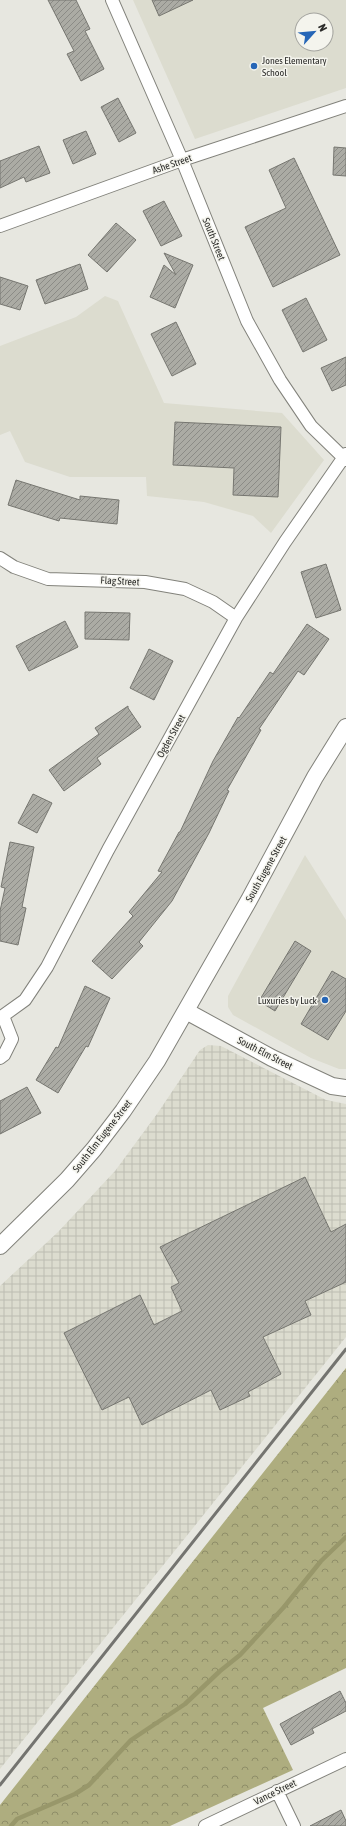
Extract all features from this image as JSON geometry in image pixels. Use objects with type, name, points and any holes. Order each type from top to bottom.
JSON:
[{"type":"main road","name":"South Eugene Street","points":[[186,1011],[249,900],[315,777],[346,727]]},
{"type":"main road","name":"South Elm Street","points":[[186,1011],[272,1058],[332,1086],[346,1088]]},
{"type":"main road","name":"South Elm Eugene Street","points":[[0,1246],[67,1180],[94,1149],[123,1111],[157,1061],[186,1011]]},
{"type":"street","name":"South Street","points":[[112,0],[182,160],[247,321],[280,380],[311,426],[345,457]]},
{"type":"street","name":"Ashe Street","points":[[0,226],[182,160],[346,106]]},
{"type":"street","name":"Ogden Street","points":[[1,1017],[25,1000],[46,967],[112,843],[236,618],[285,542],[345,457]]},
{"type":"street","name":"Flag Street","points":[[0,558],[14,567],[48,579],[145,582],[185,589],[213,602],[236,618]]},
{"type":"street","points":[[0,1058],[4,1055],[12,1039],[1,1017]]},
{"type":"street","name":"Vance Street","points":[[205,1826],[346,1759]]},
{"type":"street","points":[[277,1791],[294,1826]]},
{"type":"shaded area","name":"Jones Elementary School","points":[[133,0],[346,0],[346,88],[195,139]]},
{"type":"shaded area","points":[[105,296],[118,301],[164,403],[282,413],[324,460],[271,533],[253,516],[204,502],[147,496],[146,477],[70,477],[25,462],[10,431],[0,435],[0,346],[76,317]]},
{"type":"shaded area","points":[[305,855],[346,920],[346,1069],[339,1069],[311,1058],[233,1015],[228,1007],[228,996]]},
{"type":"shaded area","points":[[208,1045],[221,1046],[326,1100],[346,1104],[346,1337],[0,1769],[0,1286],[58,1232],[115,1171],[157,1114],[200,1050]]},
{"type":"green space","points":[[346,1368],[346,1668],[263,1708],[293,1770],[170,1826],[0,1826],[0,1805]]},
{"type":"building","points":[[48,0],[76,0],[90,29],[85,31],[104,69],[81,81],[67,54],[74,51]]},
{"type":"building","points":[[152,0],[193,0],[159,16]]},
{"type":"building","points":[[118,98],[136,133],[119,142],[101,107]]},
{"type":"building","points":[[86,131],[96,154],[73,164],[63,140]]},
{"type":"building","points":[[39,146],[50,173],[26,182],[24,177],[0,188],[0,161]]},
{"type":"building","points":[[334,147],[346,148],[346,176],[333,175]]},
{"type":"building","points":[[294,158],[340,255],[273,287],[245,227],[286,208],[269,170]]},
{"type":"building","points":[[164,201],[182,236],[161,246],[143,211]]},
{"type":"building","points":[[116,223],[136,240],[107,272],[88,255]]},
{"type":"building","points":[[164,253],[193,265],[175,308],[150,297],[164,265],[176,275]]},
{"type":"building","points":[[80,264],[88,289],[45,304],[36,280]]},
{"type":"building","points":[[0,277],[28,286],[20,310],[0,304]]},
{"type":"building","points":[[306,298],[327,340],[303,352],[282,310]]},
{"type":"building","points":[[176,322],[196,364],[172,376],[151,334]]},
{"type":"building","points":[[346,357],[346,385],[332,391],[321,368]]},
{"type":"building","points":[[175,422],[281,427],[278,497],[233,495],[234,468],[173,465]]},
{"type":"building","points":[[16,480],[80,500],[80,496],[119,500],[117,524],[60,518],[59,521],[8,505]]},
{"type":"building","points":[[326,564],[341,610],[316,618],[301,572]]},
{"type":"building","points":[[85,612],[130,613],[129,640],[85,639]]},
{"type":"building","points":[[65,621],[78,647],[29,671],[16,646]]},
{"type":"building","points":[[307,624],[329,639],[304,675],[298,671],[259,729],[261,730],[227,790],[229,791],[209,833],[172,901],[139,942],[143,946],[112,979],[92,961],[133,916],[129,912],[162,872],[158,871],[180,832],[213,761],[238,717],[239,718],[270,672],[273,674]]},
{"type":"building","points":[[149,649],[173,661],[154,700],[130,688]]},
{"type":"building","points":[[128,706],[141,727],[97,758],[101,764],[64,791],[49,770],[99,734],[95,728]]},
{"type":"building","points":[[33,794],[52,803],[37,833],[18,823]]},
{"type":"building","points":[[10,842],[34,847],[22,907],[26,908],[18,945],[0,941],[0,911],[5,888],[1,887]]},
{"type":"building","points":[[295,941],[311,951],[275,1011],[259,1001]]},
{"type":"building","points":[[332,971],[346,979],[346,1011],[328,1040],[301,1024]]},
{"type":"building","points":[[85,986],[110,998],[88,1047],[86,1046],[58,1093],[36,1080],[56,1047],[58,1048]]},
{"type":"building","points":[[27,1087],[41,1113],[0,1134],[0,1101]]},
{"type":"building","points":[[305,1177],[331,1232],[346,1224],[346,1282],[305,1301],[311,1315],[263,1337],[281,1374],[248,1392],[250,1396],[220,1410],[211,1390],[142,1425],[129,1397],[102,1410],[64,1333],[140,1295],[154,1325],[182,1311],[171,1287],[179,1283],[160,1247]]},
{"type":"building","points":[[340,1691],[346,1703],[346,1711],[312,1729],[314,1733],[291,1745],[280,1724]]},
{"type":"building","points":[[341,1810],[346,1821],[346,1826],[310,1826]]},
{"type":"waterway","points":[[11,1826],[17,1819],[75,1794],[89,1785],[131,1740],[185,1704],[220,1671],[240,1655],[284,1607],[321,1561],[346,1537]]},
{"type":"railway","points":[[0,1785],[346,1349]]},
{"type":"place","name":"Jones Elementary School","points":[[254,66]]},
{"type":"place","name":"Luxuries by Luck","points":[[325,1000]]}]
